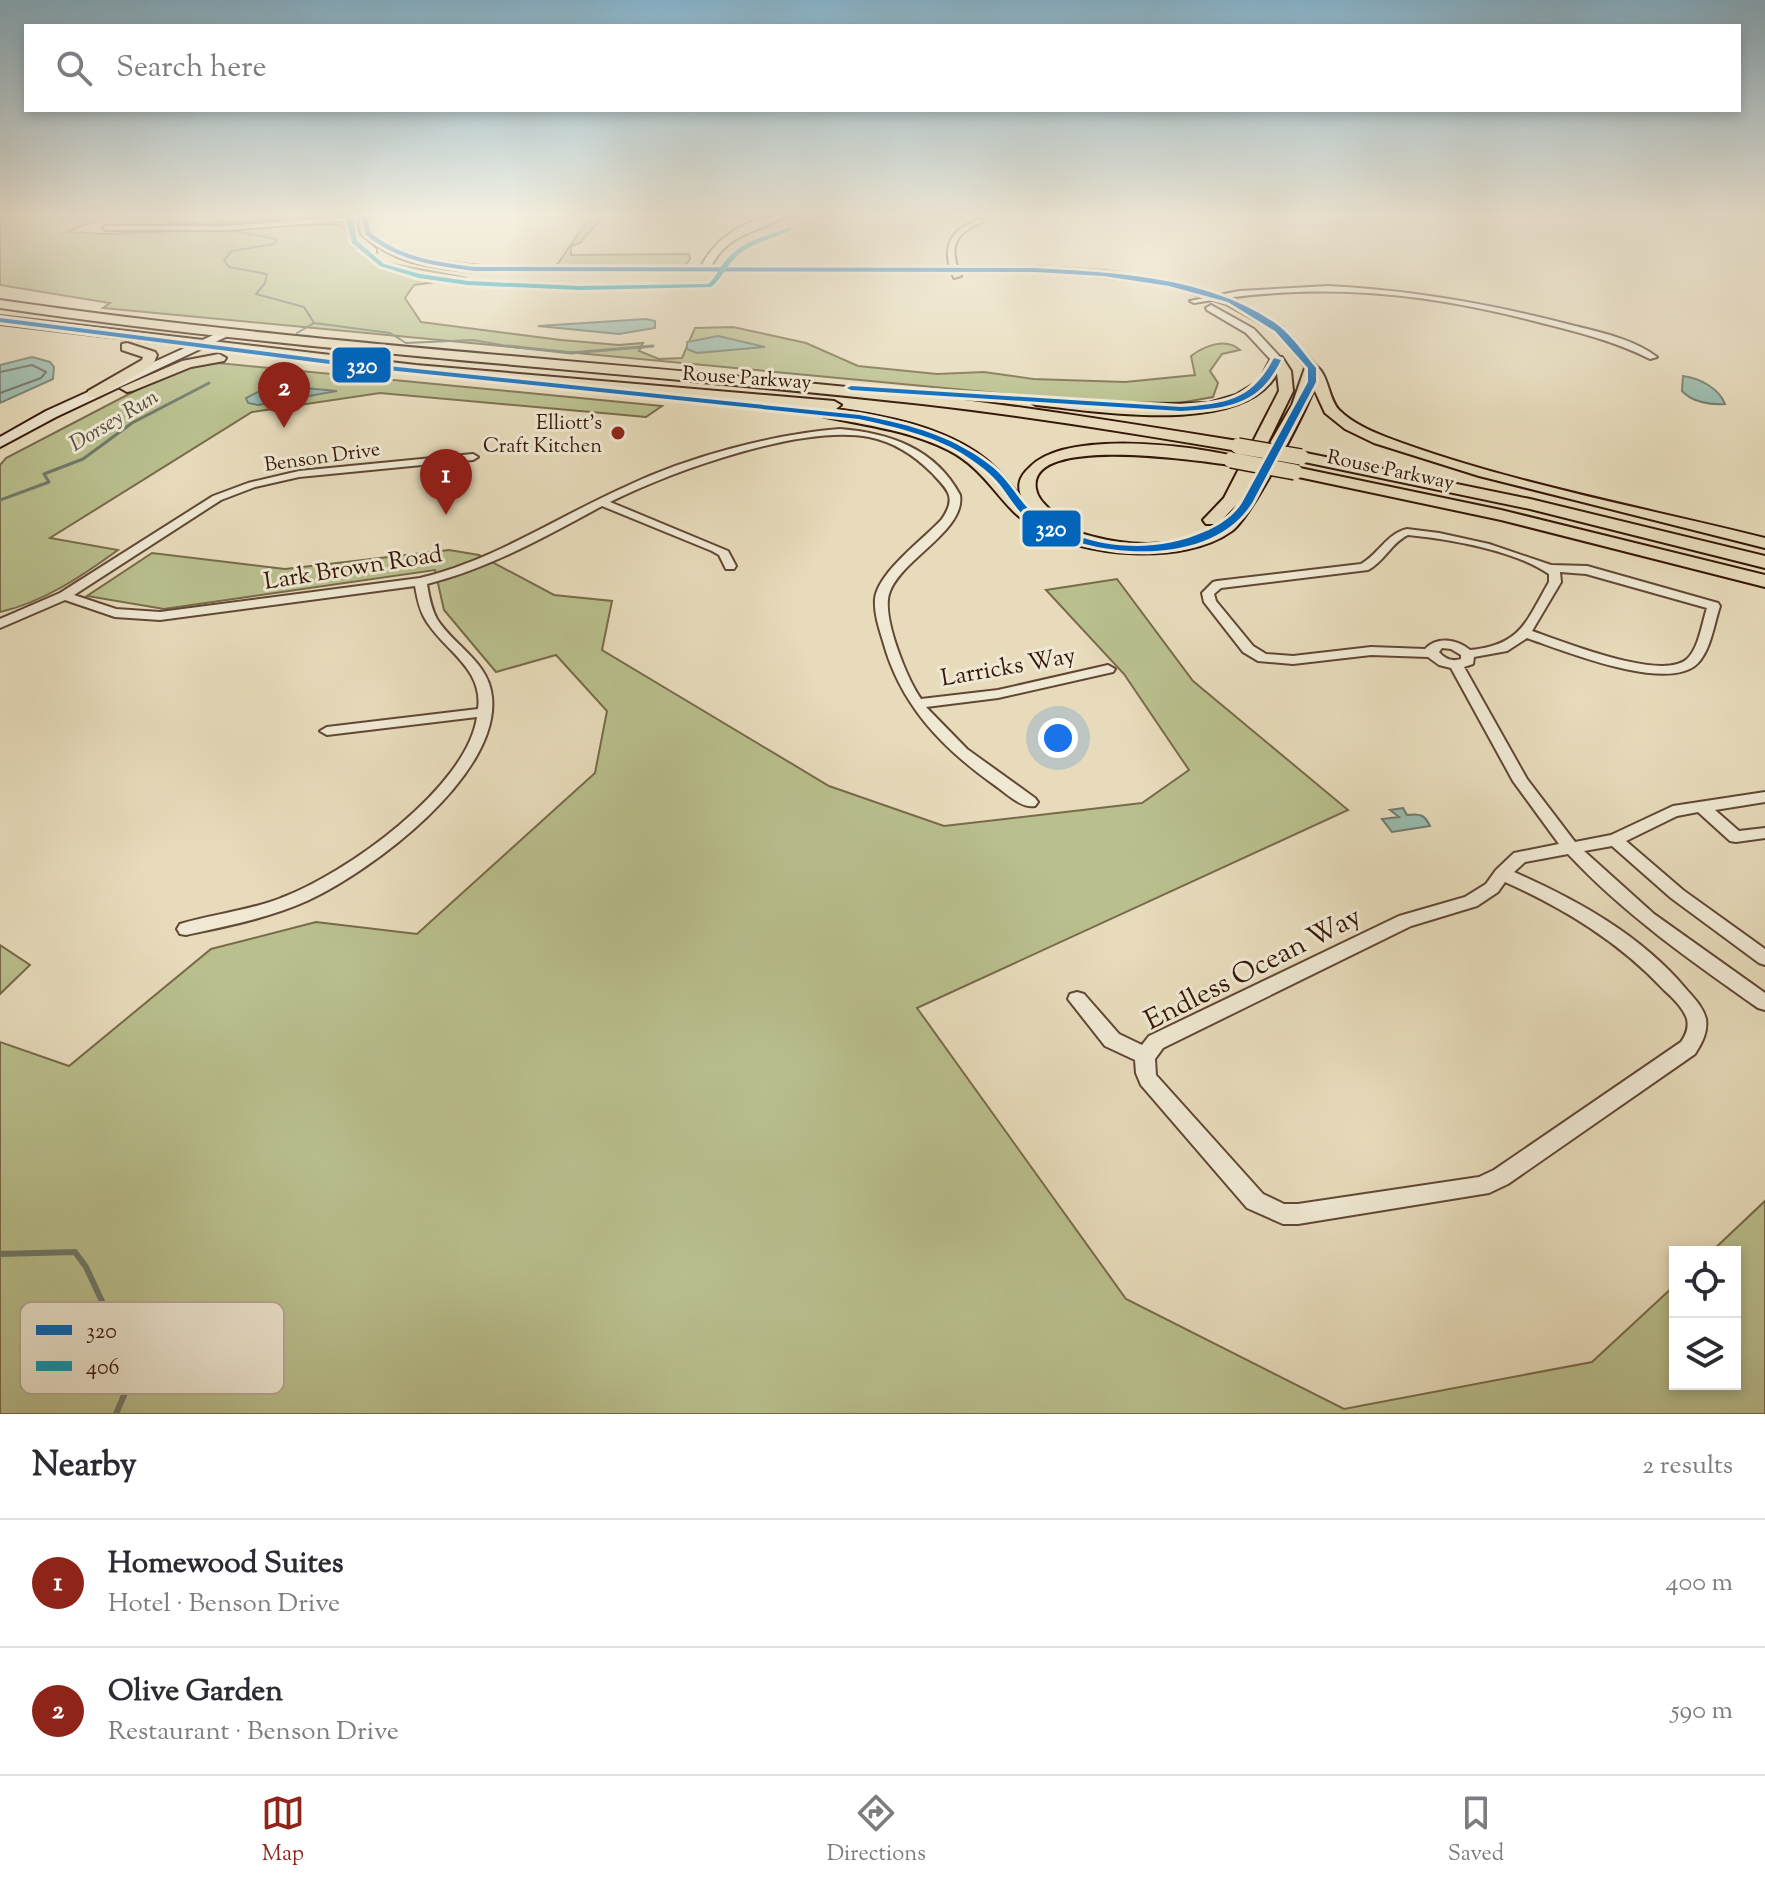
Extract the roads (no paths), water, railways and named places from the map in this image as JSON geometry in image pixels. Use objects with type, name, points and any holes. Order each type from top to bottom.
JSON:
[{"type":"main road","name":"Rouse Parkway","points":[[0,304],[224,335],[943,402],[1135,428],[1530,504],[1765,562]]},
{"type":"main road","points":[[0,322],[140,349],[150,355],[144,365],[100,395]]},
{"type":"main road","name":"Rouse Parkway","points":[[0,322],[300,360],[940,416],[1128,442],[1236,449]]},
{"type":"main road","points":[[0,456],[33,433],[100,395],[224,335]]},
{"type":"main road","points":[[0,437],[79,401],[176,367],[206,360],[300,360]]},
{"type":"main road","points":[[688,377],[1181,409],[1234,402],[1258,391],[1271,379],[1277,360]]},
{"type":"main road","points":[[1236,449],[1077,452],[1056,457],[1035,470],[1027,484],[1028,492],[1035,506],[1055,520],[1108,536],[1157,537],[1202,525],[1213,519],[1231,500],[1281,402],[1286,382],[1277,360]]},
{"type":"main road","points":[[636,390],[839,414],[891,424],[950,444],[973,457],[997,477],[1021,507],[1039,523],[1103,545],[1147,548],[1181,545],[1202,539],[1224,528],[1240,513],[1312,382],[1312,368]]},
{"type":"main road","points":[[1312,368],[1330,410],[1362,432],[1451,463],[1765,543]]},
{"type":"main road","points":[[0,443],[79,401]]},
{"type":"main road","points":[[1300,460],[1459,475],[1618,506]]},
{"type":"main road","name":"Rouse Parkway","points":[[1300,460],[1501,515],[1765,581]]},
{"type":"main road","points":[[1501,515],[1765,592]]},
{"type":"street","points":[[1106,281],[1194,301],[1239,323],[1265,344],[1277,360]]},
{"type":"street","points":[[1151,281],[1241,308],[1276,328],[1295,344],[1312,368]]},
{"type":"street","points":[[1194,301],[1308,287],[1420,295],[1507,311],[1560,325],[1629,346],[1653,357]]},
{"type":"street","name":"Lark Brown Road","points":[[64,596],[115,613],[160,616],[420,582],[492,560],[650,479],[790,436],[834,431],[890,441],[923,456],[954,492],[955,507],[892,579],[882,595],[891,652],[917,704],[956,749],[1030,802]]},
{"type":"street","name":"Benson Drive","points":[[64,596],[217,498],[252,485],[299,474],[473,457]]},
{"type":"street","points":[[601,502],[716,549],[724,553],[730,566]]},
{"type":"street","points":[[1525,633],[1636,668],[1658,671],[1684,668],[1693,660],[1714,606],[1587,570],[1551,568],[1525,557],[1407,532],[1395,536],[1377,561],[1364,567],[1217,585],[1208,593],[1210,602],[1248,649],[1263,658],[1293,660],[1371,651],[1432,653],[1440,661],[1500,651],[1512,646],[1525,633],[1555,582],[1551,568]]},
{"type":"street","points":[[186,929],[272,908],[330,883],[427,807],[460,773],[479,743],[486,712],[479,673],[428,615],[420,582]]},
{"type":"street","points":[[0,624],[64,596]]},
{"type":"street","points":[[1461,659],[1515,773],[1547,820],[1570,846],[1647,916],[1765,1003]]},
{"type":"street","name":"Larricks Way","points":[[917,704],[998,694],[1108,669]]},
{"type":"street","points":[[327,731],[486,712]]},
{"type":"street","points":[[1765,797],[1701,806],[1660,816],[1615,840],[1677,894],[1765,958]]},
{"type":"street","points":[[1701,806],[1736,837],[1765,833]]},
{"type":"street","name":"Endless Ocean Way","points":[[1502,874],[1562,901],[1620,939],[1669,983],[1698,1021],[1695,1039],[1688,1048],[1501,1177],[1461,1191],[1313,1212],[1283,1214],[1255,1201],[1155,1089],[1143,1067],[1144,1055],[1156,1042],[1405,921],[1471,902],[1492,888],[1502,874],[1520,857],[1615,840]]},
{"type":"street","points":[[1077,999],[1112,1040],[1144,1055]]},
{"type":"water","points":[[655,321],[655,328],[619,334],[538,326]]},
{"type":"water","points":[[718,336],[765,347],[697,353],[687,349],[687,342]]},
{"type":"water","points":[[32,357],[50,362],[54,367],[53,379],[0,403],[0,365]]},
{"type":"water","points":[[1683,376],[1708,385],[1725,404],[1702,402],[1686,395],[1682,391]]},
{"type":"water","points":[[304,388],[337,391],[258,405],[248,403],[246,398],[260,391]]},
{"type":"water","points":[[1403,808],[1407,815],[1422,816],[1430,826],[1392,832],[1382,819],[1399,817],[1390,810]]},
{"type":"waterway","name":"Dorsey Run","points":[[265,281],[256,294],[304,307],[314,323]]},
{"type":"waterway","name":"Dorsey Run","points":[[297,333],[314,323]]},
{"type":"waterway","points":[[314,323],[390,333],[406,343],[473,340],[519,348]]},
{"type":"waterway","points":[[508,346],[571,353],[653,346],[637,348]]},
{"type":"waterway","name":"Dorsey Run","points":[[0,500],[49,482],[44,474],[83,459],[132,423],[209,383]]},
{"type":"waterway","points":[[0,1254],[75,1252],[86,1267],[102,1302]]},
{"type":"waterway","points":[[116,1414],[125,1394]]},
{"type":"place","name":"Olive Garden","points":[[284,428]]},
{"type":"place","name":"Elliott's Craft Kitchen","points":[[618,433]]},
{"type":"place","name":"Homewood Suites","points":[[446,515]]}]
